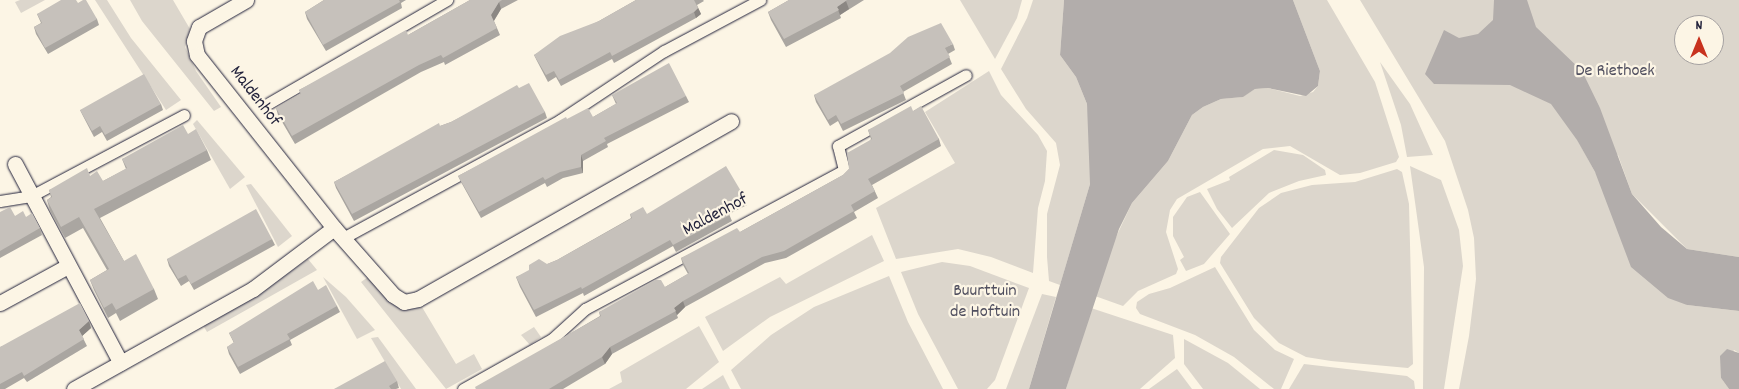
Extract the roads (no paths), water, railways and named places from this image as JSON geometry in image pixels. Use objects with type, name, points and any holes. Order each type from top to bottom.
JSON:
[{"type":"street","name":"Maldenhof","points":[[246,0],[199,27],[194,48],[230,100],[338,233],[393,295],[404,302],[411,301],[731,121]]},
{"type":"street","name":"Maldenhof","points":[[269,103],[447,0]]},
{"type":"street","points":[[74,389],[253,289],[338,233],[560,120],[664,51],[760,0]]},
{"type":"street","name":"Maldenhof","points":[[463,389],[552,339],[586,309],[844,170],[838,146],[966,75]]},
{"type":"street","points":[[0,201],[31,196],[184,115]]},
{"type":"street","points":[[15,164],[68,266],[122,363]]},
{"type":"street","points":[[0,303],[68,266]]},
{"type":"park label","name":"De Riethoek","points":[[1615,72]]},
{"type":"park label","name":"Buurttuin de Hoftuin","points":[[985,303]]}]
